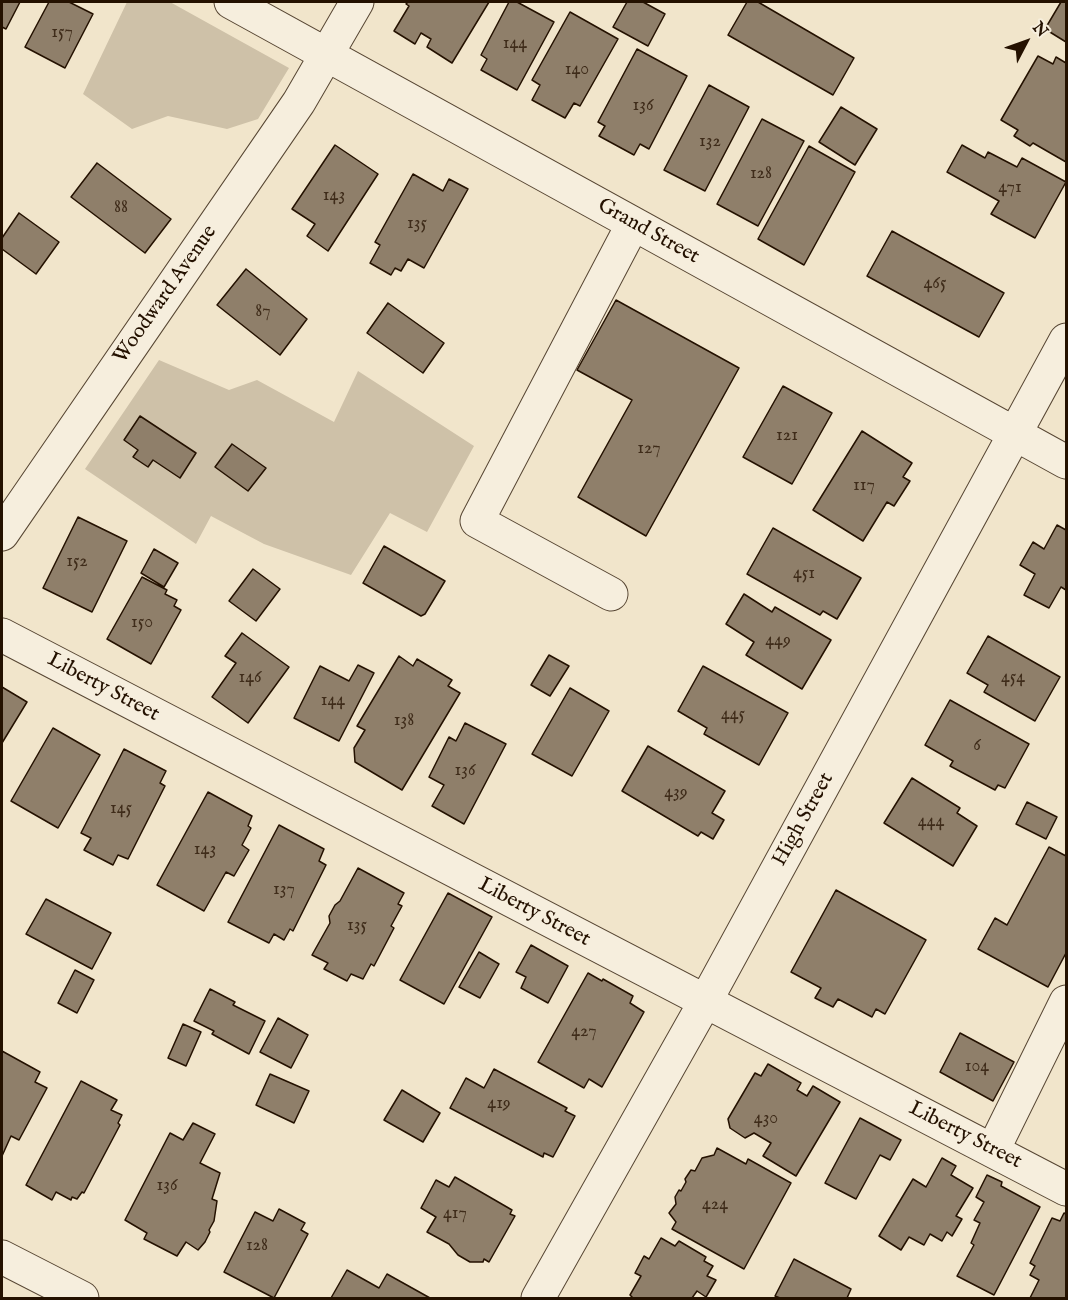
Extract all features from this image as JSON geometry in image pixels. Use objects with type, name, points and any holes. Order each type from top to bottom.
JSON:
[{"type":"street","name":"Grand Street","points":[[231,2],[1066,462]]},
{"type":"street","name":"Woodward Avenue","points":[[2,534],[299,102],[357,2]]},
{"type":"street","points":[[611,594],[477,521],[633,224]]},
{"type":"street","name":"High Street","points":[[537,1299],[705,1002],[1066,340]]},
{"type":"street","name":"Liberty Street","points":[[2,635],[1066,1189]]},
{"type":"street","points":[[993,1150],[1066,1002]]},
{"type":"street","points":[[2,1257],[82,1299]]},
{"type":"shaded area","points":[[127,2],[170,2],[289,68],[258,119],[227,129],[168,116],[132,129],[83,94]]},
{"type":"shaded area","points":[[159,360],[229,390],[257,380],[334,422],[358,371],[474,446],[427,532],[390,513],[351,575],[264,544],[211,516],[196,544],[85,469]]},
{"type":"building","points":[[2,2],[20,2],[6,29],[2,27]]},
{"type":"building","points":[[49,2],[69,2],[93,14],[65,68],[25,47]]},
{"type":"building","points":[[408,2],[489,2],[452,63],[427,47],[431,39],[421,33],[415,44],[394,31],[409,6],[406,4]]},
{"type":"building","points":[[509,2],[517,2],[554,22],[517,90],[481,70],[487,59],[481,55]]},
{"type":"building","points":[[627,2],[643,2],[665,14],[648,46],[613,27]]},
{"type":"building","points":[[747,2],[758,2],[854,58],[833,95],[728,35]]},
{"type":"building","points":[[1061,2],[1066,2],[1066,42],[1045,29]]},
{"type":"building","points":[[570,12],[618,39],[580,106],[574,103],[565,118],[532,100],[540,85],[532,80]]},
{"type":"building","points":[[637,49],[687,76],[649,149],[640,144],[634,155],[599,136],[605,126],[598,122]]},
{"type":"building","points":[[1038,56],[1053,64],[1056,57],[1066,63],[1066,162],[1033,143],[1030,146],[1014,136],[1018,130],[1001,120]]},
{"type":"building","points":[[709,85],[749,107],[705,191],[664,170]]},
{"type":"building","points":[[841,107],[877,129],[855,165],[819,142]]},
{"type":"building","points":[[762,119],[804,141],[758,226],[717,204]]},
{"type":"building","points":[[335,145],[378,174],[328,251],[307,236],[315,224],[292,209]]},
{"type":"building","points":[[962,145],[985,158],[988,152],[1017,167],[1022,158],[1066,182],[1035,238],[991,214],[999,201],[947,172]]},
{"type":"building","points":[[809,146],[855,172],[804,265],[758,239]]},
{"type":"building","points":[[97,163],[171,219],[145,253],[71,197]]},
{"type":"building","points":[[413,174],[443,191],[449,179],[468,189],[424,268],[408,259],[401,271],[395,268],[391,275],[370,263],[380,245],[375,242]]},
{"type":"building","points":[[19,213],[59,242],[36,274],[2,249],[2,238]]},
{"type":"building","points":[[892,231],[1004,293],[979,337],[867,276]]},
{"type":"building","points":[[246,269],[307,319],[280,355],[217,305]]},
{"type":"building","points":[[616,300],[739,368],[646,536],[578,497],[632,400],[577,370]]},
{"type":"building","points":[[388,303],[444,343],[423,373],[367,333]]},
{"type":"building","points":[[783,386],[832,413],[792,484],[743,457]]},
{"type":"building","points":[[140,416],[196,453],[180,478],[153,460],[148,467],[133,457],[138,450],[124,440]]},
{"type":"building","points":[[862,431],[912,463],[903,477],[910,481],[894,506],[887,502],[863,541],[813,510]]},
{"type":"building","points":[[232,444],[266,468],[248,491],[215,467]]},
{"type":"building","points":[[78,517],[127,541],[92,612],[43,588]]},
{"type":"building","points":[[1057,525],[1066,530],[1066,590],[1061,587],[1049,608],[1024,595],[1035,574],[1020,565],[1033,542],[1044,549]]},
{"type":"building","points":[[773,528],[861,578],[837,619],[823,611],[820,615],[747,574]]},
{"type":"building","points":[[384,546],[445,581],[425,614],[421,616],[363,583]]},
{"type":"building","points":[[154,549],[178,563],[164,587],[141,573]]},
{"type":"building","points":[[253,569],[280,589],[256,621],[229,601]]},
{"type":"building","points":[[142,577],[167,590],[165,594],[177,600],[174,606],[181,610],[151,664],[107,639]]},
{"type":"building","points":[[744,594],[772,612],[775,607],[831,640],[802,689],[746,655],[754,642],[726,624]]},
{"type":"building","points":[[242,633],[289,667],[248,723],[212,697],[236,663],[225,656]]},
{"type":"building","points":[[988,636],[1060,677],[1035,721],[984,692],[988,685],[967,673]]},
{"type":"building","points":[[549,655],[569,666],[550,696],[531,685]]},
{"type":"building","points":[[399,656],[413,666],[417,659],[452,680],[448,686],[460,693],[402,790],[355,762],[354,748],[365,730],[357,726]]},
{"type":"building","points":[[358,665],[374,673],[339,741],[294,718],[320,666],[349,681]]},
{"type":"building","points":[[703,666],[788,713],[759,765],[704,734],[707,728],[678,711]]},
{"type":"building","points":[[2,687],[27,702],[2,743]]},
{"type":"building","points":[[570,688],[609,711],[572,776],[532,754]]},
{"type":"building","points":[[950,700],[1029,744],[1005,788],[998,785],[995,790],[950,766],[953,761],[925,745]]},
{"type":"building","points":[[465,723],[506,744],[464,824],[432,806],[444,785],[429,777],[449,737],[456,741]]},
{"type":"building","points":[[53,728],[100,755],[58,828],[11,801]]},
{"type":"building","points":[[648,746],[725,791],[712,813],[724,820],[713,839],[701,832],[698,836],[622,791]]},
{"type":"building","points":[[124,749],[166,771],[160,783],[165,786],[128,859],[118,855],[113,865],[84,850],[91,838],[81,833]]},
{"type":"building","points":[[912,778],[960,808],[957,813],[977,826],[953,866],[884,823]]},
{"type":"building","points":[[208,792],[252,816],[248,826],[251,828],[242,845],[249,850],[234,876],[226,872],[204,911],[157,885]]},
{"type":"building","points":[[1027,802],[1057,817],[1046,839],[1016,824]]},
{"type":"building","points":[[279,825],[324,849],[319,861],[326,865],[293,931],[290,929],[284,940],[274,934],[269,943],[228,922]]},
{"type":"building","points":[[1049,847],[1066,856],[1066,953],[1048,987],[978,949],[995,918],[1007,925]]},
{"type":"building","points":[[358,868],[404,893],[398,904],[402,906],[391,926],[394,928],[374,966],[371,964],[363,979],[351,974],[347,981],[324,969],[328,963],[312,955],[330,923],[329,916]]},
{"type":"building","points":[[836,890],[926,940],[885,1014],[876,1009],[872,1017],[838,999],[833,1007],[815,998],[821,988],[791,972]]},
{"type":"building","points":[[448,893],[492,917],[444,1004],[400,980]]},
{"type":"building","points":[[46,899],[111,933],[92,969],[26,934]]},
{"type":"building","points":[[531,945],[568,966],[548,1003],[521,988],[526,977],[516,972]]},
{"type":"building","points":[[479,952],[499,964],[480,998],[459,987]]},
{"type":"building","points":[[75,970],[94,980],[77,1013],[58,1003]]},
{"type":"building","points":[[588,973],[633,996],[630,1003],[644,1012],[602,1087],[589,1079],[584,1088],[538,1062]]},
{"type":"building","points":[[210,989],[235,1002],[233,1005],[265,1021],[249,1054],[212,1034],[214,1031],[194,1021]]},
{"type":"building","points":[[278,1018],[308,1035],[291,1068],[260,1052]]},
{"type":"building","points":[[183,1024],[201,1032],[186,1066],[168,1058]]},
{"type":"building","points":[[960,1033],[1014,1062],[993,1101],[940,1072]]},
{"type":"building","points":[[2,1051],[40,1072],[35,1082],[47,1088],[19,1140],[11,1136],[2,1156]]},
{"type":"building","points":[[768,1064],[801,1083],[797,1090],[807,1096],[813,1086],[840,1102],[796,1176],[763,1156],[771,1143],[754,1133],[745,1138],[730,1128],[728,1119],[755,1073],[761,1076]]},
{"type":"building","points":[[494,1069],[567,1108],[565,1111],[575,1116],[553,1157],[544,1153],[543,1157],[450,1108],[466,1078],[484,1088]]},
{"type":"building","points":[[270,1074],[309,1091],[294,1123],[256,1105]]},
{"type":"building","points":[[81,1081],[117,1100],[111,1110],[122,1115],[118,1123],[120,1125],[84,1193],[82,1192],[77,1199],[72,1197],[71,1200],[56,1192],[52,1200],[26,1185]]},
{"type":"building","points":[[402,1090],[440,1113],[423,1142],[384,1120]]},
{"type":"building","points":[[860,1118],[901,1140],[890,1160],[880,1155],[856,1199],[825,1183]]},
{"type":"building","points":[[193,1123],[215,1134],[200,1163],[220,1173],[212,1199],[217,1201],[214,1221],[205,1242],[198,1250],[186,1242],[177,1256],[144,1239],[147,1233],[125,1220],[170,1133],[183,1140]]},
{"type":"building","points":[[717,1148],[746,1164],[748,1159],[791,1183],[744,1269],[672,1229],[676,1222],[669,1213],[676,1204],[675,1197],[686,1182],[685,1179],[691,1170],[695,1171],[702,1158],[714,1155]]},
{"type":"building","points":[[942,1158],[956,1166],[951,1175],[973,1188],[956,1216],[962,1219],[952,1236],[947,1232],[942,1241],[930,1234],[924,1245],[909,1237],[901,1250],[879,1236],[913,1179],[926,1187]]},
{"type":"building","points":[[987,1175],[1002,1182],[1001,1186],[1040,1207],[994,1295],[957,1276],[974,1245],[971,1243],[980,1223],[974,1220],[984,1202],[976,1197]]},
{"type":"building","points":[[455,1177],[512,1210],[510,1214],[515,1216],[489,1262],[484,1259],[483,1262],[470,1262],[458,1255],[449,1244],[427,1232],[436,1217],[421,1208],[436,1180],[449,1187]]},
{"type":"building","points":[[279,1209],[305,1223],[301,1230],[308,1234],[274,1298],[224,1272],[255,1212],[273,1221]]},
{"type":"building","points":[[1064,1213],[1066,1214],[1066,1298],[1030,1298],[1039,1280],[1030,1275],[1035,1266],[1030,1263],[1052,1218],[1060,1221]]},
{"type":"building","points":[[661,1238],[675,1246],[679,1241],[706,1257],[704,1261],[713,1266],[707,1276],[716,1280],[706,1297],[697,1291],[692,1298],[633,1298],[630,1295],[641,1276],[635,1273],[644,1256],[649,1259]]},
{"type":"building","points":[[794,1259],[851,1289],[847,1298],[780,1298],[775,1296]]},
{"type":"building","points":[[347,1270],[379,1288],[387,1274],[430,1298],[331,1298]]}]
